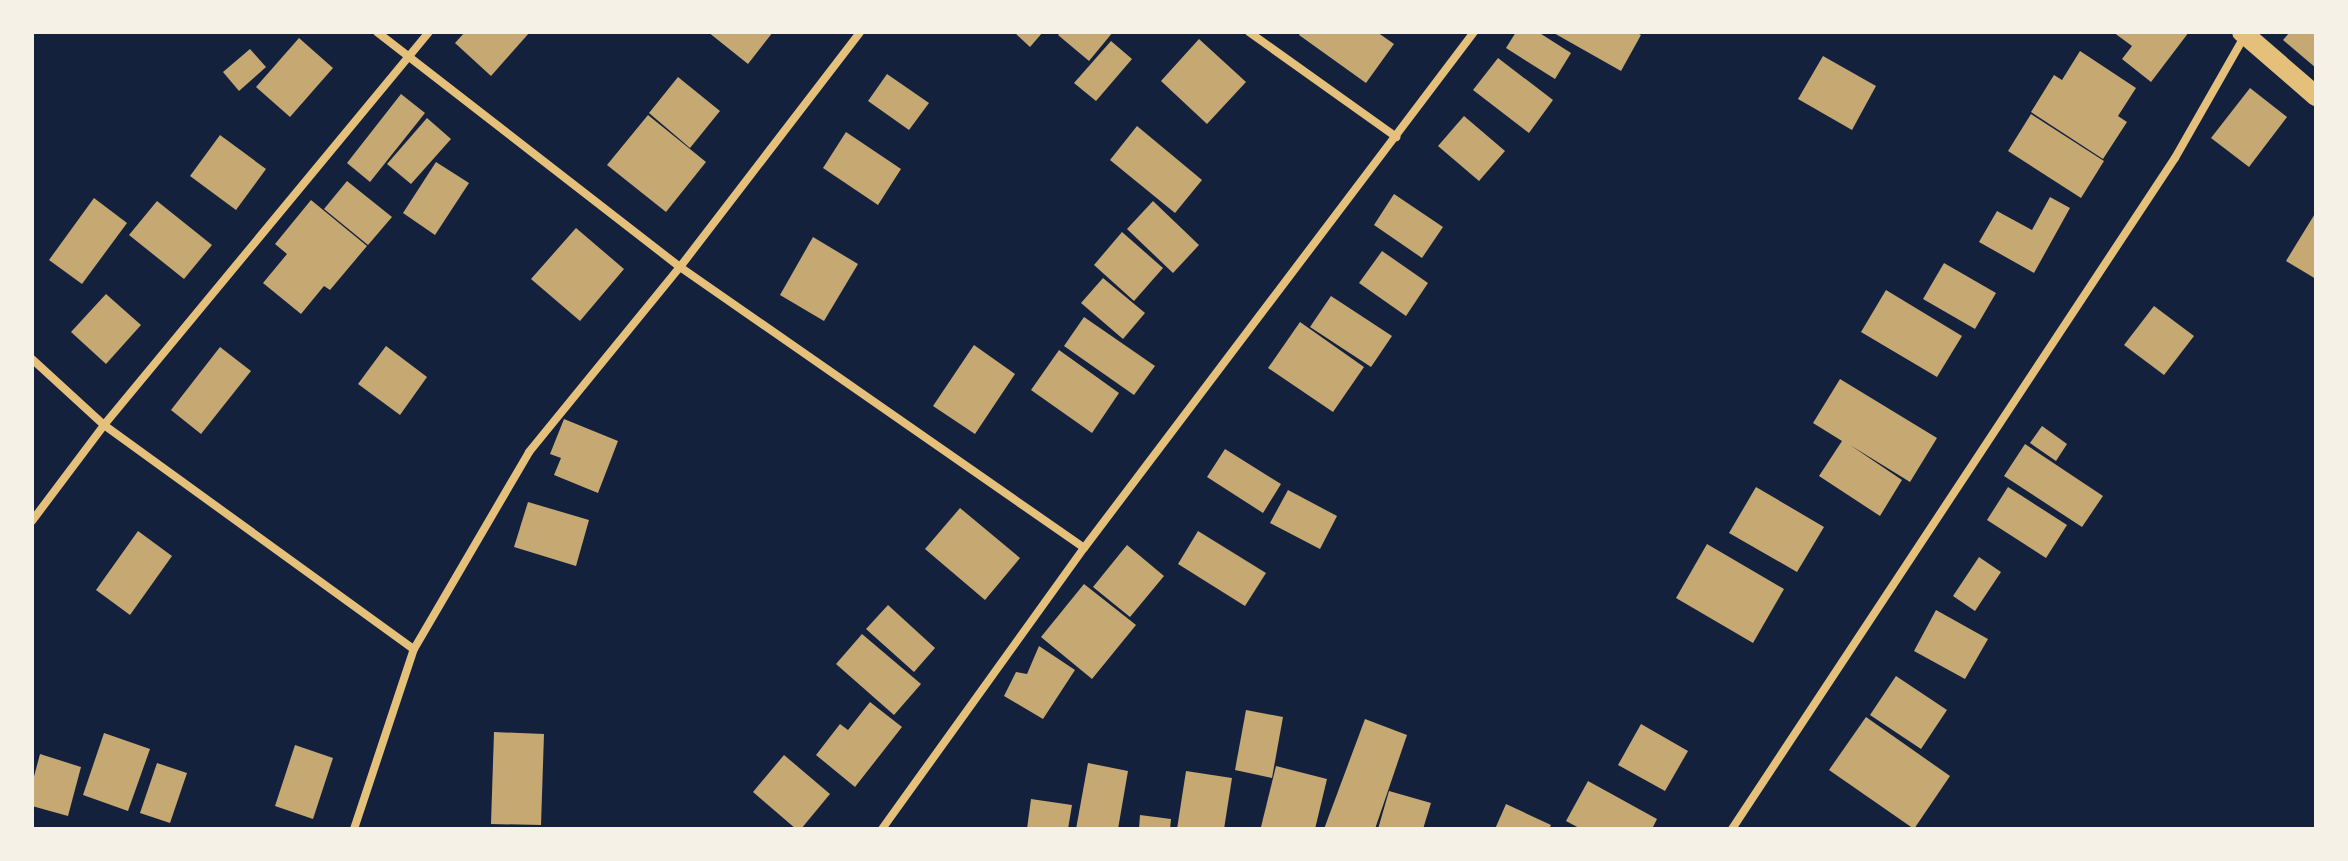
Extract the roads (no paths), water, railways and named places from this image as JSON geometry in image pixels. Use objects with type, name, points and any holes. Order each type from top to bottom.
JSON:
[{"type":"main road","points":[[2245,33],[2316,96]]},
{"type":"street","points":[[377,32],[680,267],[1084,548]]},
{"type":"street","points":[[32,521],[104,425],[429,32]]},
{"type":"street","points":[[354,829],[414,649],[529,452],[680,267],[860,32]]},
{"type":"street","points":[[1249,32],[1396,137]]},
{"type":"street","points":[[882,829],[1084,548],[1474,32]]},
{"type":"street","points":[[1732,829],[2175,158],[2245,33]]},
{"type":"street","points":[[32,359],[104,425],[414,649]]}]
